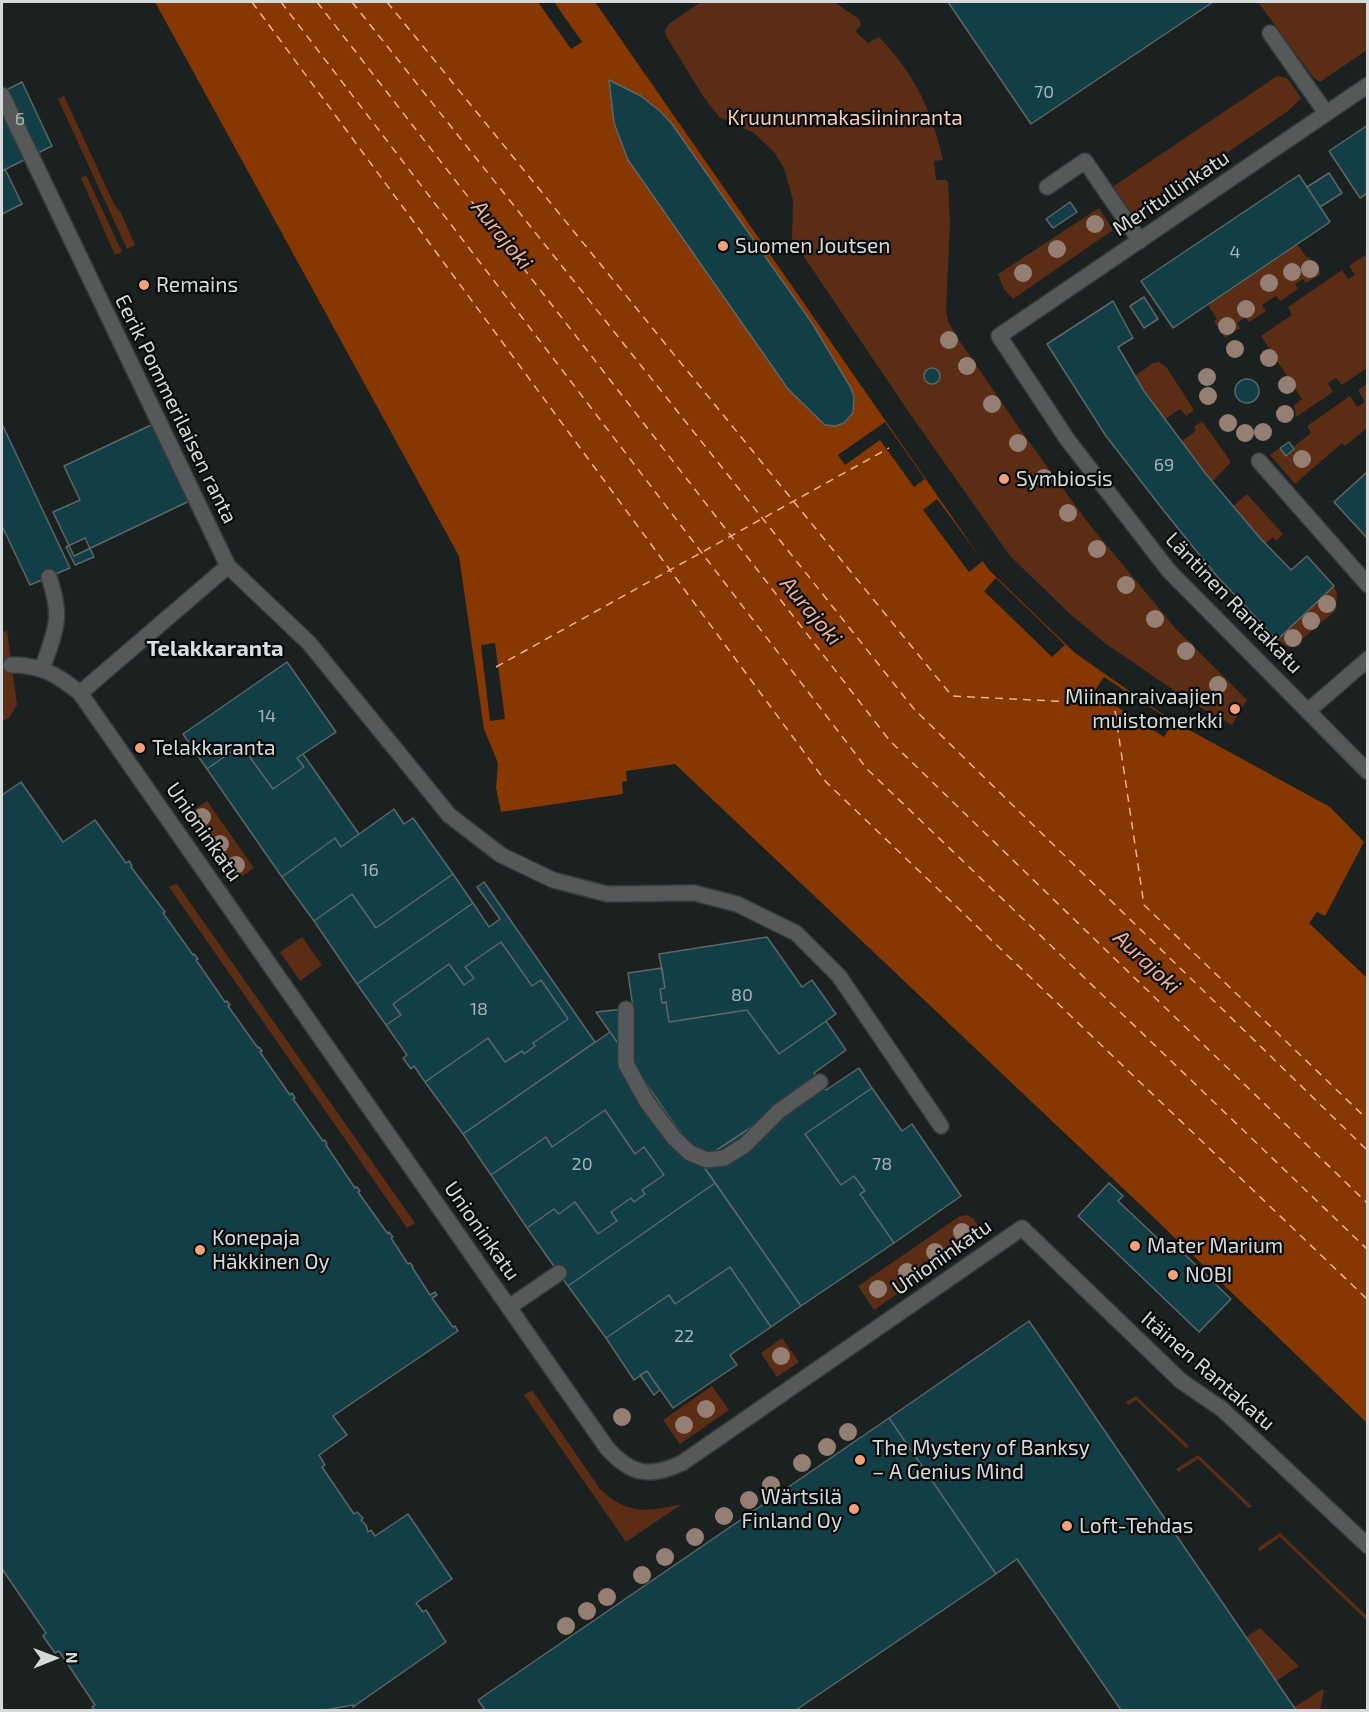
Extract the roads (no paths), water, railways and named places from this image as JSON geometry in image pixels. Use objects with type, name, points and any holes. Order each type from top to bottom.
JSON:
[{"type":"street","points":[[1270,33],[1326,113]]},
{"type":"street","name":"Meritullinkatu","points":[[999,336],[1368,85]]},
{"type":"street","name":"Eerik Pommerilaisen ranta","points":[[2,95],[228,566]]},
{"type":"street","points":[[1047,187],[1084,161],[1140,241]]},
{"type":"street","name":"Läntinen Rantakatu","points":[[999,336],[1067,439],[1169,570],[1368,772]]},
{"type":"street","points":[[1259,461],[1368,585]]},
{"type":"street","points":[[80,693],[228,566],[309,643],[449,815],[501,855],[553,880],[607,894],[694,893],[737,904],[796,933],[839,976],[941,1126]]},
{"type":"street","points":[[42,669],[54,632],[58,610],[50,577]]},
{"type":"street","points":[[1308,711],[1368,659]]},
{"type":"street","name":"Unioninkatu","points":[[12,665],[37,666],[65,681],[80,693],[607,1448],[626,1465],[635,1470],[654,1472],[668,1470],[682,1463],[1022,1228]]},
{"type":"street","points":[[626,1009],[626,1064],[647,1102],[674,1138],[690,1153],[707,1160],[724,1158],[745,1145],[779,1111],[819,1082]]},
{"type":"street","name":"Itäinen Rantakatu","points":[[1022,1228],[1181,1381],[1222,1409],[1368,1546]]},
{"type":"street","points":[[509,1307],[559,1273]]},
{"type":"water","name":"Aurajoki","points":[[155,2],[595,2],[989,570],[1075,653],[1171,720],[1330,807],[1364,842],[1325,916],[1317,912],[1309,923],[1367,978],[1367,1423],[675,764],[626,771],[627,781],[622,782],[623,794],[501,812],[496,788],[498,763],[484,729],[459,556]]},
{"type":"place","name":"Suomen Joutsen","points":[[723,246]]},
{"type":"place","name":"Remains","points":[[144,285]]},
{"type":"place","name":"Symbiosis","points":[[1004,479]]},
{"type":"place","name":"Miinanraivaajien muistomerkki","points":[[1235,709]]},
{"type":"place","name":"Telakkaranta","points":[[140,748]]},
{"type":"place","name":"Mater Marium","points":[[1135,1246]]},
{"type":"place","name":"Konepaja Häkkinen Oy","points":[[200,1250]]},
{"type":"place","name":"NOBI","points":[[1173,1275]]},
{"type":"place","name":"The Mystery of Banksy – A Genius Mind","points":[[860,1460]]},
{"type":"place","name":"Wärtsilä Finland Oy","points":[[854,1509]]},
{"type":"place","name":"Loft-Tehdas","points":[[1067,1526]]},
{"type":"district","name":"Telakkaranta","points":[[215,649]]},
{"type":"park label","name":"Kruununmakasiininranta","points":[[845,118]]}]
